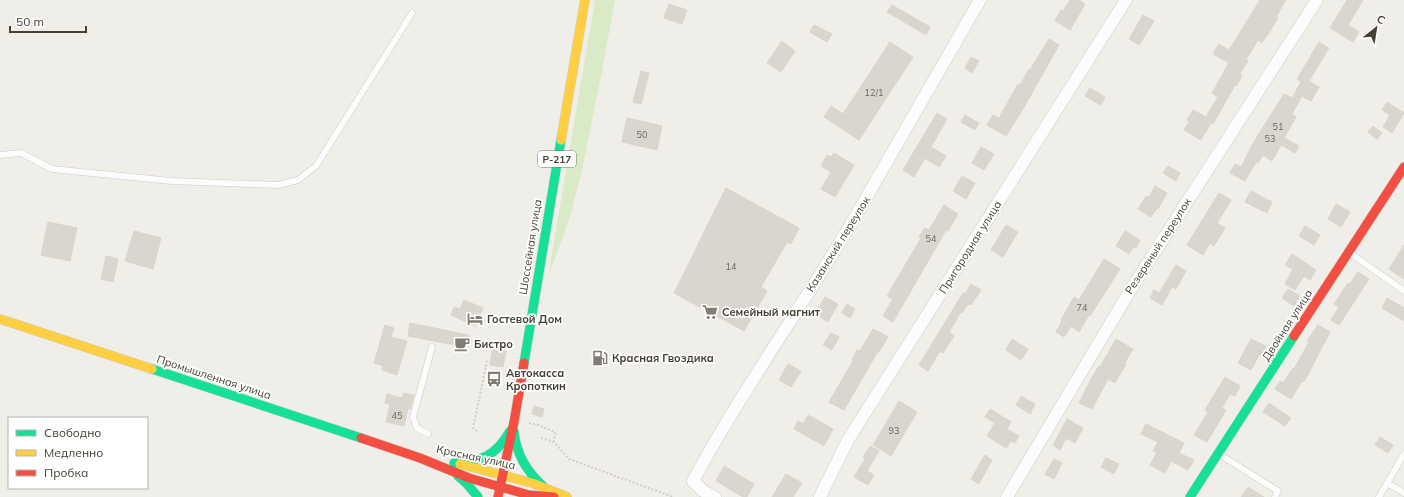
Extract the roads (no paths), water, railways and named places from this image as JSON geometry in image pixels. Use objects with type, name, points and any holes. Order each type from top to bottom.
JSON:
[{"type":"main road","name":"Шоссейная улица","points":[[498,497],[514,422],[544,236],[585,0]]},
{"type":"main road","name":"Двойная улица","points":[[1190,497],[1217,453],[1404,167]]},
{"type":"main road","name":"Промышленная улица","points":[[0,319],[420,458]]},
{"type":"main road","points":[[478,497],[453,467],[476,461],[497,450],[505,441],[514,422]]},
{"type":"main road","points":[[514,422],[515,442],[518,454],[534,478],[546,488]]},
{"type":"main road","name":"Красная улица","points":[[420,458],[453,467],[472,466],[532,483],[567,497]]},
{"type":"main road","name":"Красная улица","points":[[453,467],[468,478],[526,496],[554,497]]},
{"type":"street","name":"Казанский переулок","points":[[715,497],[703,491],[693,481],[783,330],[834,254],[852,224],[980,0]]},
{"type":"street","name":"Пригородная улица","points":[[820,497],[848,440],[1126,0]]},
{"type":"street","name":"Резервный переулок","points":[[1007,497],[1131,289],[1317,0]]},
{"type":"lane","points":[[0,154],[21,154],[52,169],[172,181],[278,185],[298,180],[316,166],[412,13]]},
{"type":"lane","points":[[1348,252],[1404,291]]},
{"type":"lane","points":[[428,434],[417,428],[413,417],[432,347]]},
{"type":"lane","points":[[1217,453],[1278,491],[1274,497]]},
{"type":"lane","points":[[1378,497],[1404,454]]},
{"type":"lane","points":[[1387,483],[1404,493]]},
{"type":"place","name":"Семейный магнит","points":[[710,312]]},
{"type":"place","name":"Гостевой Дом","points":[[475,319]]},
{"type":"place","name":"Бистро","points":[[462,344]]},
{"type":"place","name":"Красная Гвоздика","points":[[600,358]]},
{"type":"place","name":"Автокасса Кропоткин","points":[[494,379]]}]
